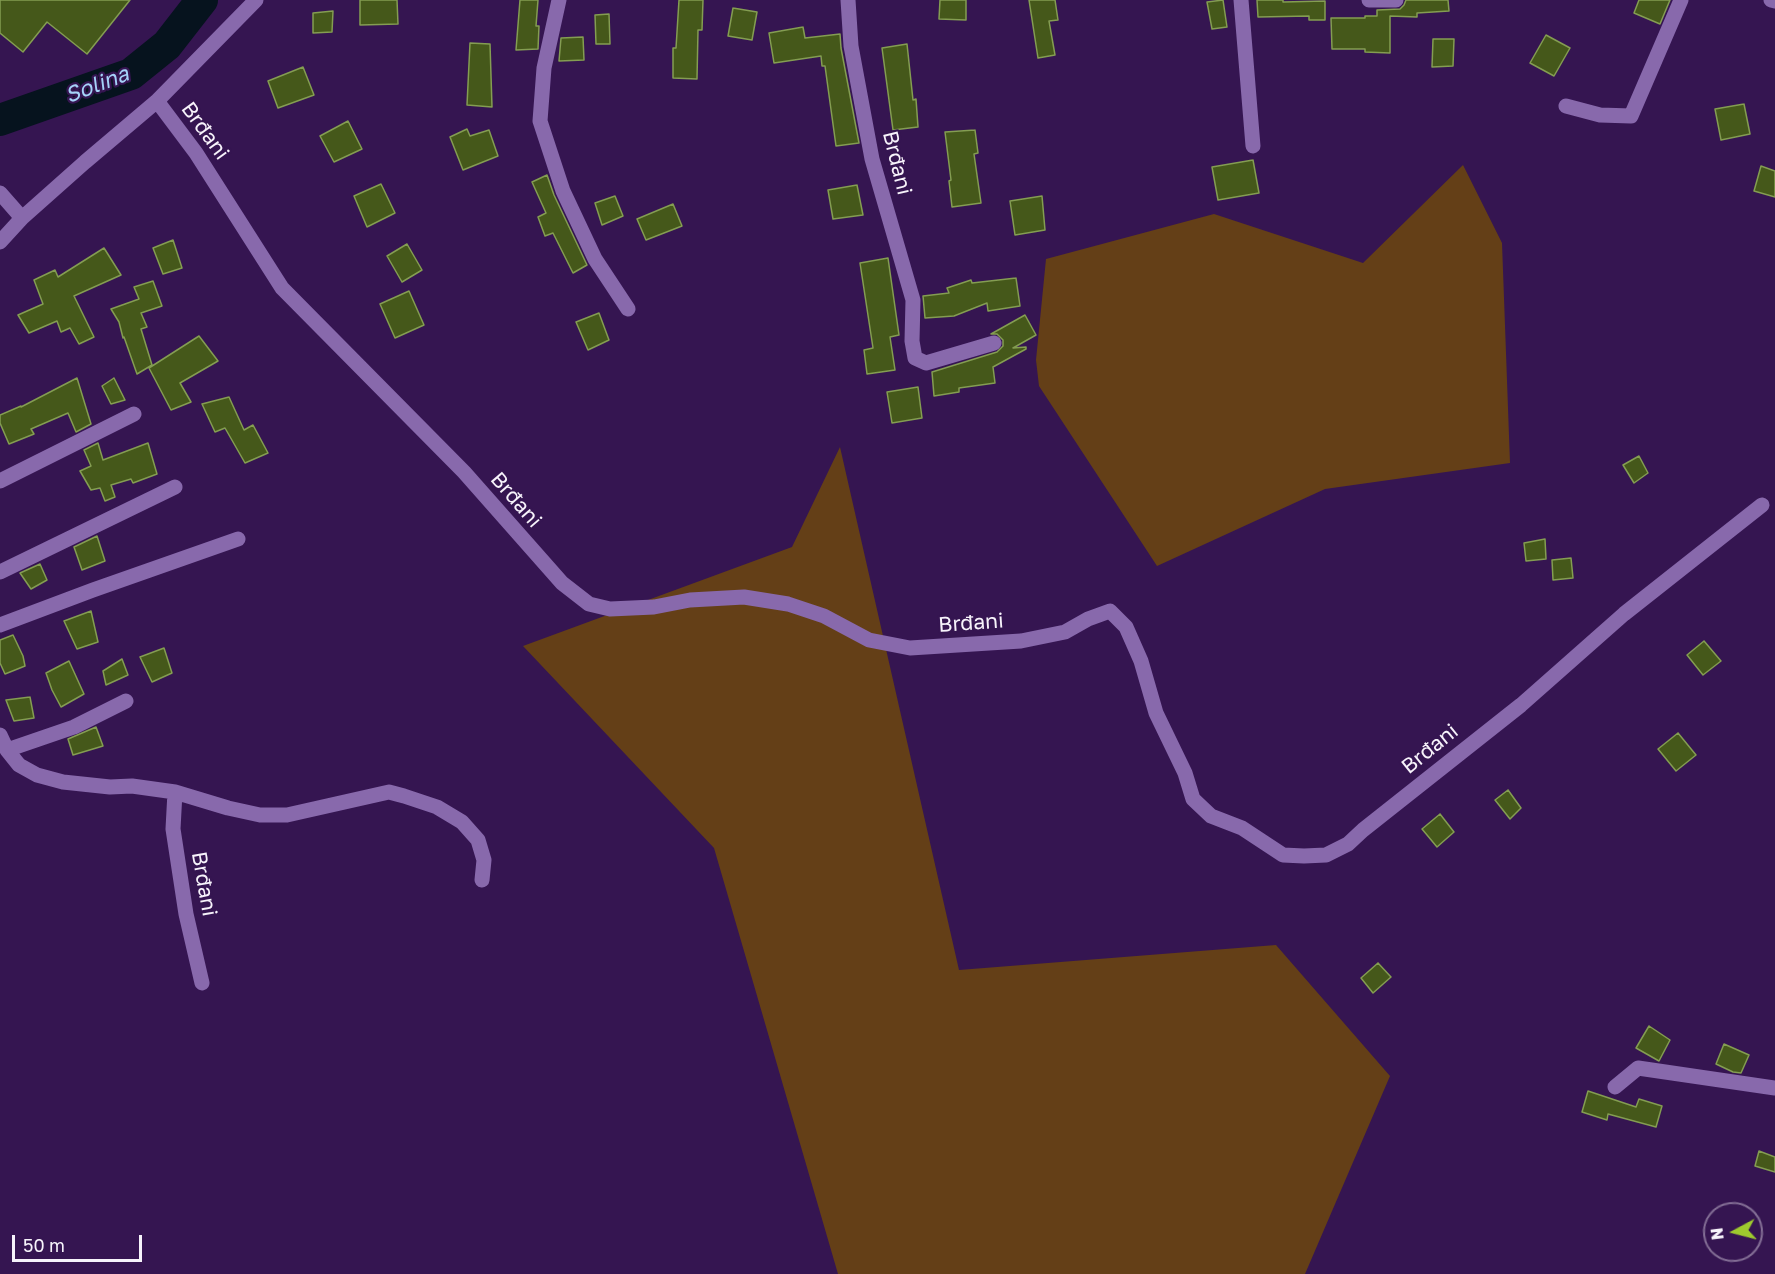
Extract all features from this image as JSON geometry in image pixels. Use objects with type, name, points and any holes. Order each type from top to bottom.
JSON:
[{"type":"street","name":"Brđani","points":[[0,242],[22,218],[157,101],[256,0]]},
{"type":"street","points":[[559,0],[544,68],[540,121],[572,211],[595,260],[628,309]]},
{"type":"street","name":"Brđani","points":[[848,0],[851,46],[872,159],[913,300],[912,342],[915,358],[926,363],[994,344]]},
{"type":"street","points":[[1240,0],[1253,146]]},
{"type":"street","points":[[1369,0],[1396,0]]},
{"type":"street","points":[[1566,106],[1600,115],[1631,116],[1681,0]]},
{"type":"street","name":"Brđani","points":[[157,101],[196,153],[282,288],[464,472],[562,583],[589,604],[610,609],[654,607],[690,600],[744,597],[788,604],[824,616],[869,640],[910,648],[1021,641],[1065,632],[1088,619],[1110,611],[1126,627],[1141,661],[1156,713],[1185,773],[1193,799],[1211,816],[1242,828],[1283,855],[1326,855],[1348,844],[1521,705],[1624,614],[1762,505]]},
{"type":"street","points":[[0,193],[22,218]]},
{"type":"street","points":[[0,481],[134,414]]},
{"type":"street","points":[[0,572],[175,488]]},
{"type":"street","points":[[0,625],[238,539]]},
{"type":"street","points":[[7,750],[74,728],[126,700]]},
{"type":"street","points":[[0,735],[7,750],[19,765],[37,775],[63,782],[110,787],[132,786],[175,792],[260,815],[287,815],[389,792],[404,796],[437,807],[462,822],[478,840],[484,860],[482,879]]},
{"type":"street","name":"Brđani","points":[[175,792],[173,829],[186,914],[202,983]]},
{"type":"street","points":[[1615,1087],[1638,1068],[1775,1088]]},
{"type":"shaded area","points":[[1463,165],[1502,243],[1510,463],[1325,489],[1157,566],[1039,386],[1036,360],[1046,259],[1214,214],[1363,263]]},
{"type":"shaded area","points":[[840,447],[959,970],[1276,945],[1390,1076],[1305,1274],[838,1274],[714,848],[523,646],[792,547]]},
{"type":"building","points":[[0,0],[130,0],[87,54],[47,22],[23,52],[0,33]]},
{"type":"building","points":[[360,0],[397,0],[398,24],[360,25]]},
{"type":"building","points":[[520,0],[538,0],[536,26],[539,26],[538,49],[516,50]]},
{"type":"building","points":[[679,0],[703,0],[702,30],[698,30],[697,79],[673,78],[673,48],[676,48]]},
{"type":"building","points":[[940,0],[966,0],[966,20],[939,19]]},
{"type":"building","points":[[1029,0],[1055,0],[1058,20],[1049,21],[1055,55],[1038,58]]},
{"type":"building","points":[[1223,0],[1227,27],[1212,29],[1207,2]]},
{"type":"building","points":[[1257,0],[1325,1],[1325,20],[1309,20],[1309,16],[1258,17]]},
{"type":"building","points":[[1406,0],[1448,0],[1449,11],[1417,13],[1417,17],[1390,16],[1390,53],[1365,52],[1365,49],[1332,49],[1331,18],[1377,16],[1377,10],[1400,9]]},
{"type":"building","points":[[1639,0],[1670,0],[1660,24],[1634,13]]},
{"type":"building","points":[[733,8],[757,12],[752,40],[728,36]]},
{"type":"building","points":[[333,11],[332,32],[313,33],[313,13]]},
{"type":"building","points":[[609,14],[610,44],[596,44],[595,15]]},
{"type":"building","points":[[803,27],[805,38],[840,34],[859,143],[836,146],[825,66],[822,66],[821,56],[774,63],[769,33]]},
{"type":"building","points":[[1546,35],[1570,48],[1554,76],[1530,63]]},
{"type":"building","points":[[583,37],[584,60],[559,61],[561,38]]},
{"type":"building","points":[[1433,39],[1454,39],[1453,66],[1432,67]]},
{"type":"building","points":[[470,43],[490,44],[492,107],[467,105]]},
{"type":"building","points":[[907,44],[918,127],[893,130],[882,48]]},
{"type":"building","points":[[303,67],[314,95],[278,108],[268,81]]},
{"type":"building","points":[[1744,104],[1750,134],[1721,140],[1715,109]]},
{"type":"building","points":[[348,121],[362,149],[334,162],[320,136]]},
{"type":"building","points":[[467,129],[470,136],[489,130],[498,156],[463,170],[450,137]]},
{"type":"building","points":[[975,130],[978,153],[974,154],[981,203],[952,207],[945,132]]},
{"type":"building","points":[[1253,160],[1259,193],[1218,200],[1212,167]]},
{"type":"building","points":[[1761,166],[1775,171],[1775,197],[1754,191]]},
{"type":"building","points":[[547,175],[587,265],[573,273],[553,233],[545,236],[538,217],[546,213],[532,182]]},
{"type":"building","points":[[381,184],[395,213],[367,227],[354,196]]},
{"type":"building","points":[[857,185],[863,215],[833,219],[828,190]]},
{"type":"building","points":[[615,196],[623,216],[602,225],[595,203]]},
{"type":"building","points":[[1042,196],[1045,230],[1015,235],[1010,201]]},
{"type":"building","points":[[673,204],[682,226],[646,240],[637,219]]},
{"type":"building","points":[[173,240],[182,268],[163,274],[153,248]]},
{"type":"building","points":[[407,244],[422,270],[402,282],[387,256]]},
{"type":"building","points":[[104,248],[121,275],[74,296],[94,337],[79,344],[70,328],[61,332],[57,321],[29,333],[18,315],[43,304],[34,280],[55,270],[58,277]]},
{"type":"building","points":[[888,258],[899,335],[890,337],[895,370],[867,374],[864,350],[873,348],[860,263]]},
{"type":"building","points":[[1016,278],[1020,306],[988,311],[987,303],[954,316],[925,318],[923,296],[949,293],[947,288],[971,280],[972,283]]},
{"type":"building","points":[[153,281],[162,306],[141,313],[147,327],[141,329],[152,365],[137,374],[119,322],[111,309],[139,299],[134,287]]},
{"type":"building","points":[[409,291],[424,325],[395,338],[380,304]]},
{"type":"building","points":[[599,313],[609,340],[588,350],[576,322]]},
{"type":"building","points":[[1025,315],[1036,335],[1013,348],[1026,347],[1026,349],[993,367],[995,383],[959,388],[959,392],[934,396],[932,372],[997,352],[1003,346],[1003,340],[997,334],[991,334]]},
{"type":"building","points":[[199,336],[218,361],[180,383],[191,402],[171,410],[149,368]]},
{"type":"building","points":[[77,378],[91,424],[76,432],[68,413],[31,429],[34,434],[9,444],[0,423],[0,415],[21,407]]},
{"type":"building","points":[[114,378],[125,400],[111,404],[102,386]]},
{"type":"building","points":[[918,387],[922,418],[892,423],[887,392]]},
{"type":"building","points":[[229,397],[244,430],[253,425],[268,453],[245,463],[225,428],[215,432],[202,404]]},
{"type":"building","points":[[98,443],[103,460],[148,443],[157,474],[133,483],[131,479],[111,485],[115,497],[105,501],[100,488],[91,490],[80,471],[91,466],[84,450]]},
{"type":"building","points":[[1639,456],[1648,473],[1634,483],[1623,465]]},
{"type":"building","points":[[97,536],[105,561],[82,570],[74,547]]},
{"type":"building","points":[[1545,539],[1546,559],[1526,561],[1524,543]]},
{"type":"building","points":[[1571,558],[1573,578],[1553,580],[1552,560]]},
{"type":"building","points":[[40,564],[47,580],[31,589],[20,573]]},
{"type":"building","points":[[91,611],[98,642],[77,649],[64,621]]},
{"type":"building","points":[[13,635],[25,666],[5,674],[0,663],[0,640]]},
{"type":"building","points":[[1704,641],[1721,661],[1703,675],[1687,655]]},
{"type":"building","points":[[164,648],[172,673],[152,682],[140,657]]},
{"type":"building","points":[[122,659],[128,675],[106,685],[103,671]]},
{"type":"building","points":[[69,661],[84,694],[61,707],[46,673]]},
{"type":"building","points":[[30,697],[34,718],[14,721],[6,700]]},
{"type":"building","points":[[96,727],[103,746],[73,755],[68,739]]},
{"type":"building","points":[[1678,733],[1696,755],[1676,771],[1658,749]]},
{"type":"building","points":[[1508,790],[1521,808],[1510,819],[1495,800]]},
{"type":"building","points":[[1440,814],[1454,832],[1437,847],[1422,829]]},
{"type":"building","points":[[1378,963],[1391,977],[1373,993],[1361,978]]},
{"type":"building","points":[[1649,1026],[1670,1040],[1659,1061],[1636,1048]]},
{"type":"building","points":[[1724,1044],[1749,1055],[1741,1073],[1716,1064]]},
{"type":"building","points":[[1588,1091],[1636,1107],[1639,1099],[1662,1106],[1656,1127],[1608,1114],[1607,1120],[1582,1112]]},
{"type":"building","points":[[1759,1151],[1775,1157],[1775,1172],[1755,1166]]},
{"type":"waterway","name":"Solina","points":[[0,120],[131,74],[167,45],[202,0]]}]
